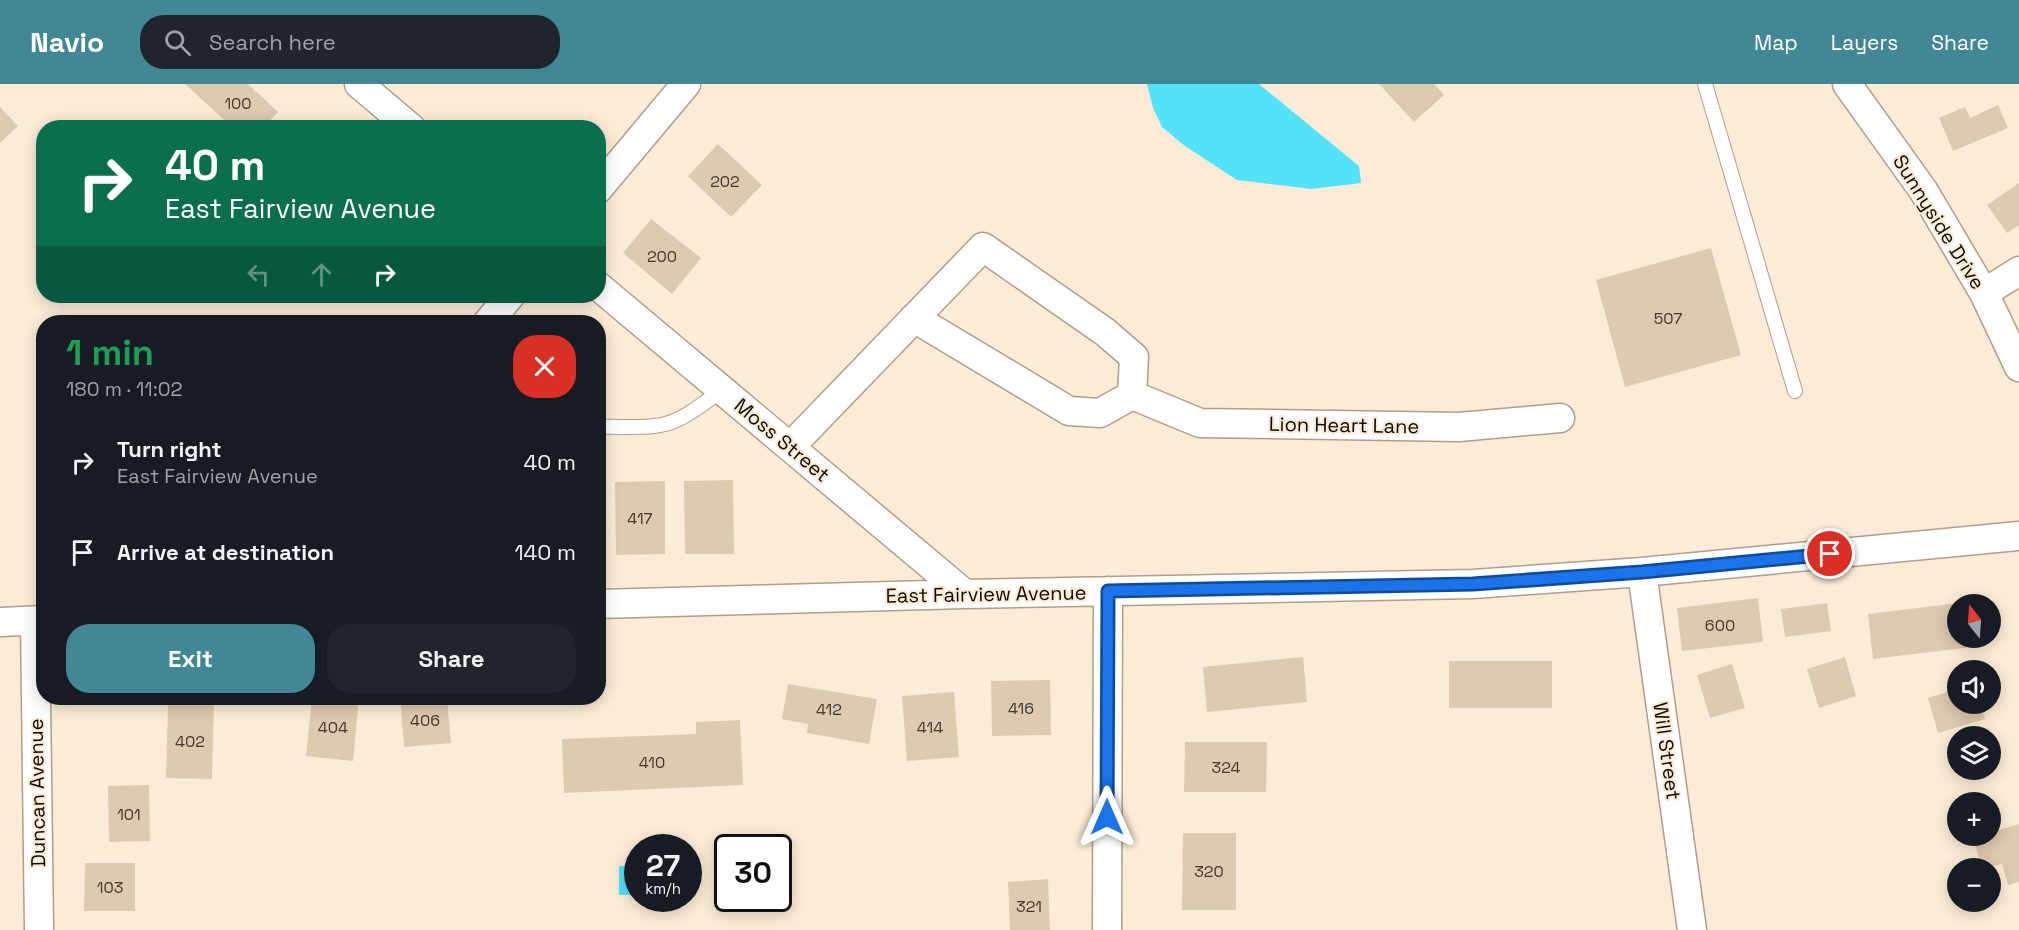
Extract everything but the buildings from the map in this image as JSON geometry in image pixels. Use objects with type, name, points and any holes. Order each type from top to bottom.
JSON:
[{"type":"street","points":[[359,84],[402,120]]},
{"type":"street","points":[[606,179],[686,84]]},
{"type":"street","name":"Sunnyside Drive","points":[[1847,84],[1923,189],[1984,293],[2019,367]]},
{"type":"street","points":[[790,447],[914,318],[983,247],[1106,332],[1134,357],[1132,395],[1100,413],[1069,411],[914,318]]},
{"type":"street","points":[[1984,293],[2019,271]]},
{"type":"street","name":"Moss Street","points":[[606,293],[964,594]]},
{"type":"street","points":[[494,315],[504,303]]},
{"type":"street","name":"Lion Heart Lane","points":[[1132,395],[1200,423],[1459,427],[1560,418]]},
{"type":"street","name":"East Fairview Avenue","points":[[606,604],[1473,584],[1642,572],[2019,536]]},
{"type":"street","name":"Will Street","points":[[1642,572],[1692,930]]},
{"type":"street","points":[[1107,930],[1108,591]]},
{"type":"street","points":[[0,622],[36,621]]},
{"type":"street","name":"Duncan Avenue","points":[[39,705],[39,930]]},
{"type":"lane","points":[[1706,84],[1795,391]]},
{"type":"lane","points":[[606,427],[660,425],[677,420],[722,390]]},
{"type":"water","points":[[1147,84],[1259,84],[1359,166],[1361,183],[1311,189],[1237,180],[1185,146],[1162,127],[1153,108]]},
{"type":"water","points":[[619,866],[624,866],[624,895],[619,895]]},
{"type":"route","points":[[1107,817],[1108,591],[1473,584],[1642,572],[1830,554]]}]
